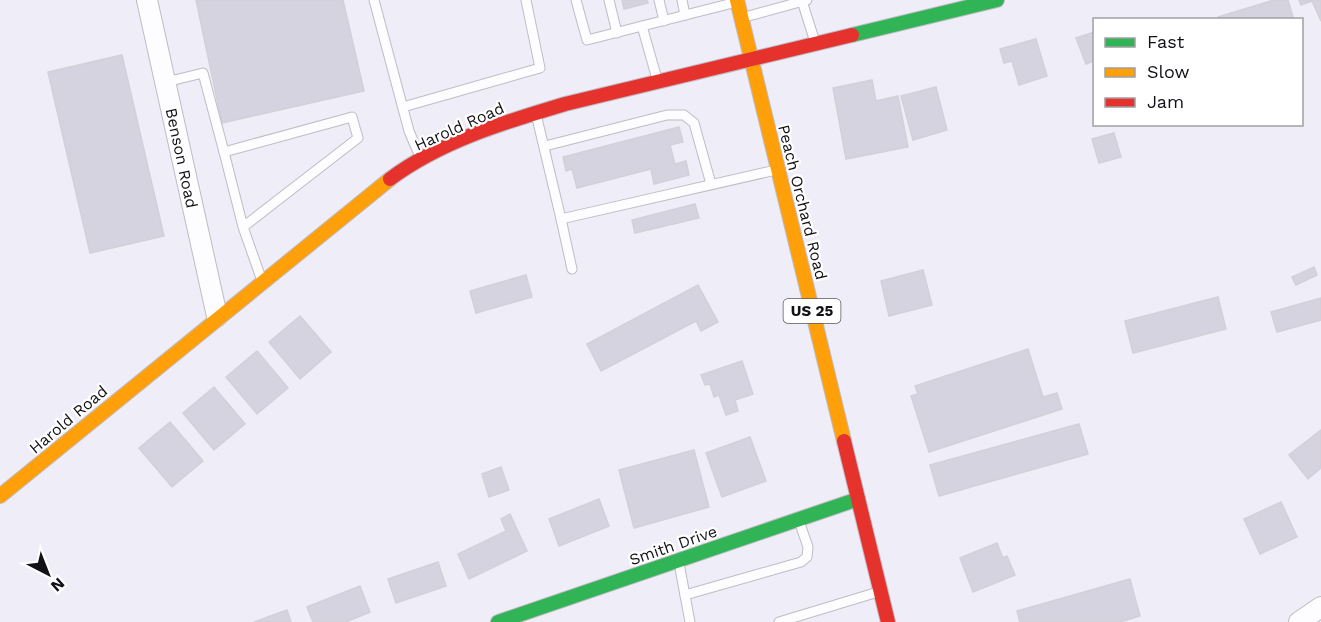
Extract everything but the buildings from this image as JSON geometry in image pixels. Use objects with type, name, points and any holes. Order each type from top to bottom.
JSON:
[{"type":"street","name":"Benson Road","points":[[147,0],[217,316]]},
{"type":"street","name":"Harold Road","points":[[0,496],[262,280],[363,200],[422,160],[479,132],[536,113],[815,43],[932,11],[997,0]]},
{"type":"street","name":"Peach Orchard Road","points":[[738,1],[888,622]]},
{"type":"street","name":"Smith Drive","points":[[498,622],[858,499]]},
{"type":"street","points":[[1299,622],[1321,607]]},
{"type":"lane","points":[[374,0],[409,130],[422,160]]},
{"type":"lane","points":[[403,107],[540,68],[526,0]]},
{"type":"lane","points":[[576,0],[587,40],[738,1]]},
{"type":"lane","points":[[609,0],[617,33]]},
{"type":"lane","points":[[659,0],[664,21]]},
{"type":"lane","points":[[682,0],[685,15]]},
{"type":"lane","points":[[741,18],[804,1],[815,43]]},
{"type":"lane","points":[[642,26],[658,81]]},
{"type":"lane","points":[[166,81],[203,73],[243,227],[262,280]]},
{"type":"lane","points":[[536,113],[572,269]]},
{"type":"lane","points":[[545,146],[667,116],[684,115],[694,123],[711,184]]},
{"type":"lane","points":[[224,152],[352,117],[358,138],[243,227]]},
{"type":"lane","points":[[561,219],[778,170]]},
{"type":"lane","points":[[685,595],[801,562],[807,557],[808,547],[798,519]]},
{"type":"lane","points":[[679,560],[690,622]]},
{"type":"lane","points":[[779,622],[880,592]]},
{"type":"traffic: fast","points":[[852,35],[997,0]]},
{"type":"traffic: fast","points":[[498,622],[858,499]]},
{"type":"traffic: slow","points":[[737,0],[844,441]]},
{"type":"traffic: slow","points":[[0,496],[390,179]]},
{"type":"traffic: jam","points":[[390,179],[452,143],[542,111],[852,35]]},
{"type":"traffic: jam","points":[[844,441],[888,622]]}]
